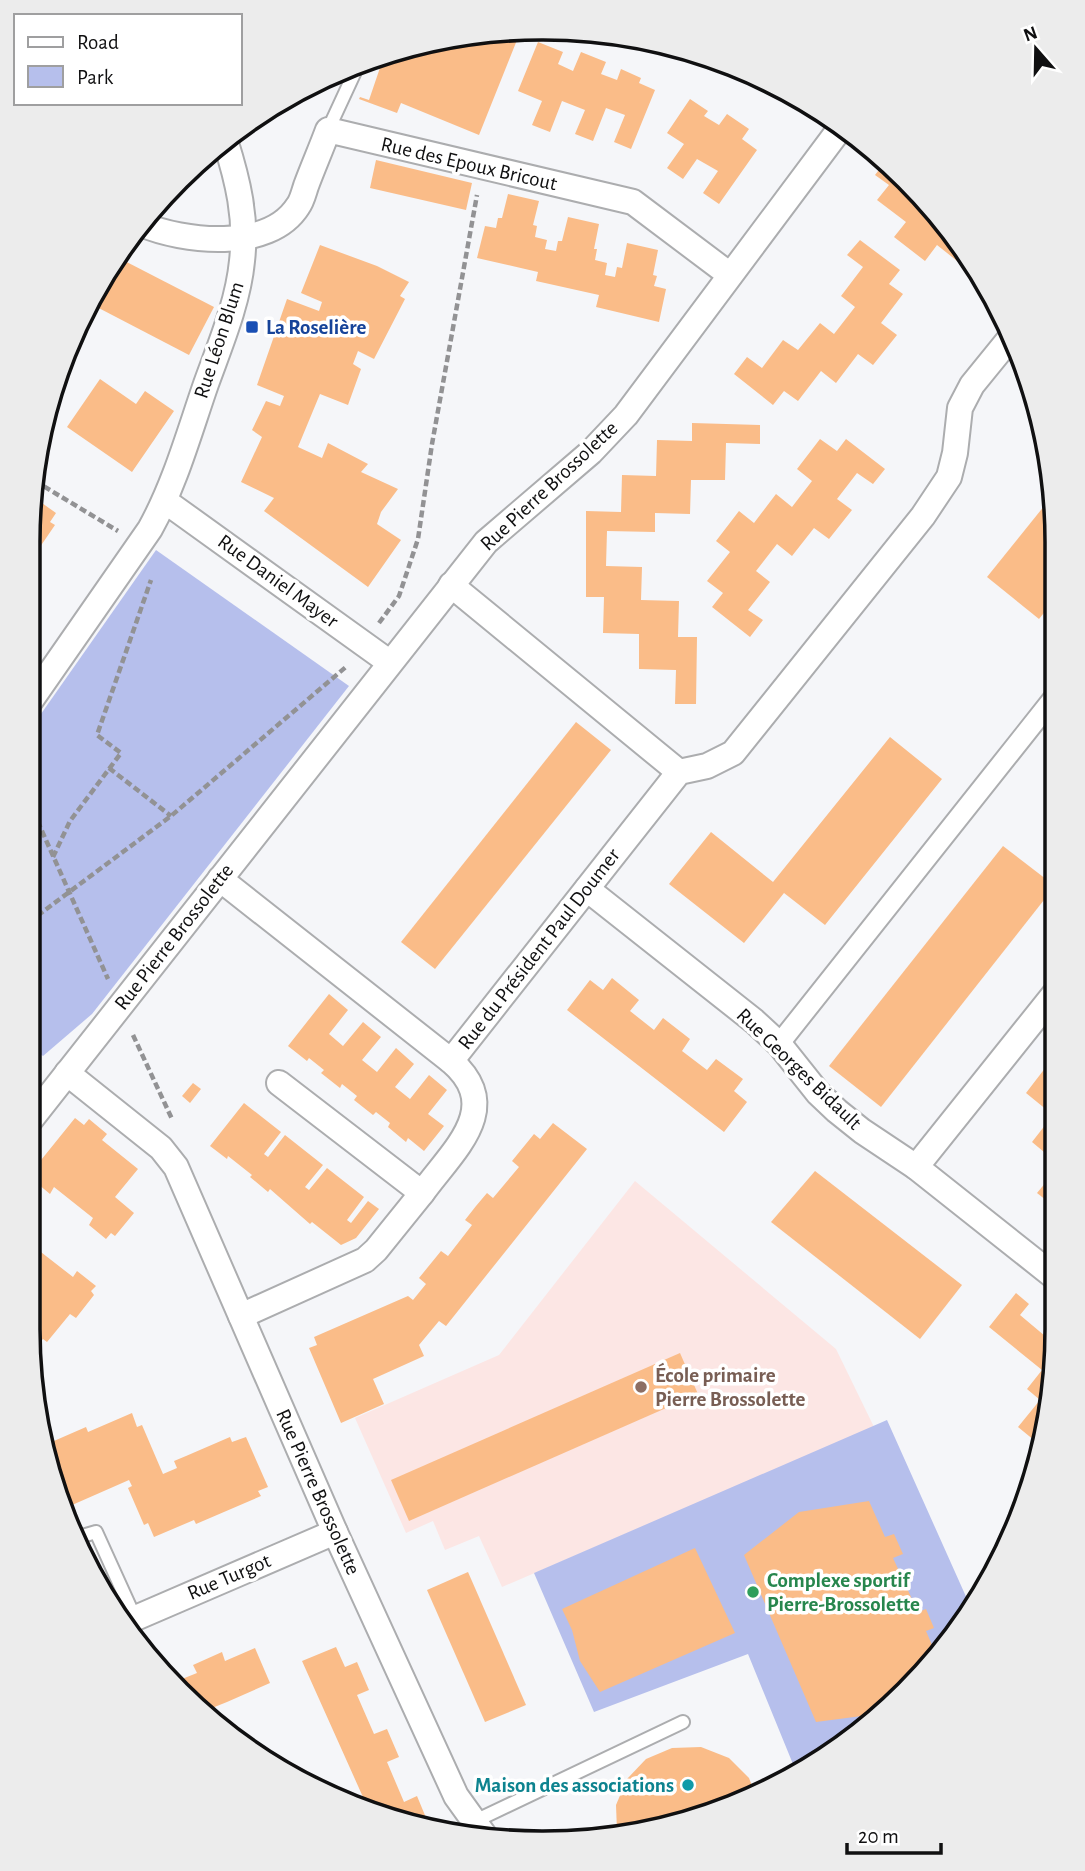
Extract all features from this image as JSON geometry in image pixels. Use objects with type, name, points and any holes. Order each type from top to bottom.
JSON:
[{"type":"street","points":[[151,228],[174,236],[196,239],[244,237],[270,229],[287,219],[298,206],[328,130]]},
{"type":"street","name":"Rue des Epoux Bricout","points":[[328,130],[633,202],[730,275]]},
{"type":"street","name":"Rue Pierre Brossolette","points":[[477,1826],[456,1796],[335,1532],[172,1160],[67,1073],[486,542],[591,452],[626,415],[835,135]]},
{"type":"street","name":"Rue Léon Blum","points":[[40,687],[139,544],[165,501],[238,287],[244,237],[241,194],[228,151]]},
{"type":"street","points":[[451,585],[679,772],[707,765],[733,753],[923,516],[949,477],[955,453],[960,408],[972,385],[1005,345]]},
{"type":"street","name":"Rue Daniel Mayer","points":[[165,501],[389,662]]},
{"type":"street","points":[[779,1044],[1045,709]]},
{"type":"street","name":"Rue du Président Paul Doumer","points":[[220,879],[450,1061],[679,772]]},
{"type":"street","name":"Rue Georges Bidault","points":[[587,889],[754,1021],[779,1044],[818,1093],[837,1111],[916,1167],[1045,1269]]},
{"type":"street","points":[[916,1167],[1045,1006]]},
{"type":"street","points":[[241,1316],[365,1260],[376,1250],[469,1129],[475,1102],[472,1087],[466,1074],[450,1061]]},
{"type":"street","points":[[40,1108],[67,1073]]},
{"type":"street","points":[[279,1083],[422,1193]]},
{"type":"street","name":"Rue Turgot","points":[[133,1618],[335,1532]]},
{"type":"lane","points":[[328,130],[352,77]]},
{"type":"lane","points":[[85,1535],[96,1532],[124,1606]]},
{"type":"lane","points":[[483,1827],[683,1722]]},
{"type":"path","points":[[44,486],[139,544],[157,564],[97,735],[121,753],[70,821],[53,857]]},
{"type":"path","points":[[109,768],[171,816]]},
{"type":"shaded area","name":"École primaire Pierre Brossolette","points":[[635,1181],[836,1349],[874,1427],[502,1587],[479,1536],[445,1550],[433,1521],[406,1533],[355,1418],[499,1355]]},
{"type":"green space","points":[[156,550],[349,686],[92,1014],[43,1056],[40,1054],[40,715]]},
{"type":"green space","name":"Complexe sportif Pierre-Brossolette","points":[[887,1420],[966,1597],[941,1634],[898,1684],[848,1727],[793,1764],[748,1654],[594,1712],[534,1573]]},
{"type":"building","points":[[517,41],[479,135],[401,103],[397,113],[359,99],[369,100],[380,67],[445,50]]},
{"type":"building","points":[[538,42],[563,52],[558,64],[573,71],[581,52],[606,62],[601,74],[617,80],[621,69],[641,78],[639,83],[655,90],[631,149],[614,142],[625,115],[606,108],[593,141],[575,134],[585,110],[562,101],[550,132],[532,125],[542,101],[518,91]]},
{"type":"building","points":[[690,99],[708,111],[704,116],[719,125],[727,114],[749,129],[742,139],[757,150],[719,204],[703,193],[718,171],[697,159],[683,179],[667,168],[684,144],[667,133]]},
{"type":"building","points":[[376,160],[472,183],[466,210],[370,188]]},
{"type":"building","points":[[879,170],[898,187],[960,263],[937,245],[925,261],[894,237],[906,222],[877,200],[889,185],[875,175]]},
{"type":"building","points":[[508,194],[539,201],[533,225],[537,226],[535,237],[547,240],[545,249],[556,251],[558,241],[562,241],[568,217],[599,224],[594,249],[597,249],[595,260],[607,263],[605,275],[615,277],[617,267],[622,268],[627,243],[658,250],[653,275],[657,276],[654,286],[666,289],[659,322],[596,307],[599,295],[536,281],[538,272],[477,258],[485,226],[496,228],[498,218],[502,218]]},
{"type":"building","points":[[860,240],[900,270],[889,284],[903,294],[881,323],[897,335],[873,365],[858,354],[836,383],[821,371],[798,401],[784,391],[773,405],[734,374],[747,357],[762,368],[783,340],[798,350],[820,323],[834,334],[855,307],[841,296],[863,267],[847,255]]},
{"type":"building","points":[[320,245],[377,266],[409,282],[400,296],[405,299],[374,359],[358,351],[353,364],[361,369],[348,405],[320,394],[298,447],[322,458],[328,443],[368,464],[361,472],[398,489],[381,512],[377,524],[401,540],[368,587],[264,511],[274,498],[241,482],[262,437],[252,430],[266,401],[280,406],[284,396],[257,385],[287,299],[319,311],[322,302],[301,293]]},
{"type":"building","points":[[126,262],[214,307],[189,355],[99,308]]},
{"type":"building","points":[[100,379],[136,404],[145,391],[174,411],[132,472],[67,427]]},
{"type":"building","points":[[692,423],[760,425],[760,444],[726,443],[725,480],[691,480],[690,514],[655,513],[655,532],[607,531],[606,566],[642,567],[641,600],[679,601],[678,637],[697,637],[696,704],[675,704],[676,670],[639,669],[639,634],[603,633],[604,597],[586,597],[586,511],[621,512],[622,475],[656,476],[657,440],[692,441]]},
{"type":"building","points":[[820,439],[837,451],[846,439],[885,469],[873,484],[857,473],[837,499],[852,510],[829,539],[814,528],[792,556],[777,544],[756,571],[770,582],[748,610],[763,620],[750,637],[712,607],[723,593],[707,581],[730,552],[716,541],[739,511],[754,523],[776,494],[792,507],[812,481],[797,469]]},
{"type":"building","points":[[42,503],[56,513],[50,522],[55,525],[40,547]]},
{"type":"building","points":[[1044,507],[1045,612],[1039,619],[987,577]]},
{"type":"building","points":[[576,722],[611,750],[435,969],[401,942]]},
{"type":"building","points":[[890,737],[942,779],[825,925],[784,893],[744,943],[669,884],[711,832],[773,882]]},
{"type":"building","points":[[1003,846],[1045,878],[1045,899],[881,1107],[829,1066]]},
{"type":"building","points":[[612,978],[639,1000],[630,1011],[654,1030],[663,1018],[690,1039],[682,1051],[707,1070],[716,1059],[743,1079],[734,1091],[747,1102],[724,1132],[567,1010],[590,980],[603,990]]},
{"type":"building","points":[[329,994],[348,1010],[329,1034],[343,1046],[363,1022],[381,1037],[362,1060],[377,1072],[396,1048],[414,1064],[395,1087],[410,1099],[429,1075],[447,1090],[428,1114],[444,1126],[424,1151],[408,1138],[406,1142],[388,1127],[390,1123],[376,1112],[373,1115],[354,1100],[357,1096],[342,1084],[340,1088],[321,1073],[324,1070],[288,1046]]},
{"type":"building","points":[[1045,1068],[1045,1108],[1026,1093]]},
{"type":"building","points":[[193,1083],[201,1089],[190,1103],[182,1096]]},
{"type":"building","points":[[244,1103],[281,1132],[264,1154],[268,1157],[285,1135],[323,1165],[305,1187],[309,1190],[327,1168],[364,1197],[347,1220],[351,1223],[368,1201],[379,1209],[356,1238],[341,1245],[312,1222],[310,1224],[270,1189],[268,1192],[228,1156],[227,1159],[210,1146]]},
{"type":"building","points":[[75,1118],[84,1125],[89,1119],[107,1134],[102,1140],[138,1169],[115,1197],[134,1213],[115,1236],[111,1233],[106,1239],[89,1225],[93,1218],[54,1187],[50,1194],[40,1186],[40,1161]]},
{"type":"building","points":[[553,1123],[587,1149],[446,1326],[439,1321],[419,1345],[424,1356],[373,1379],[384,1404],[341,1423],[309,1348],[317,1345],[314,1337],[408,1296],[413,1300],[426,1284],[419,1278],[441,1251],[448,1256],[472,1225],[465,1220],[476,1206],[487,1193],[493,1198],[519,1167],[512,1161],[534,1134],[540,1139]]},
{"type":"building","points":[[1045,1125],[1045,1153],[1032,1142]]},
{"type":"building","points":[[815,1171],[962,1285],[920,1339],[771,1222]]},
{"type":"building","points":[[1045,1183],[1045,1199],[1037,1193]]},
{"type":"building","points":[[40,1251],[73,1277],[77,1271],[96,1286],[91,1291],[94,1295],[76,1318],[70,1314],[47,1342],[43,1339],[40,1342]]},
{"type":"building","points":[[1016,1293],[1029,1304],[1020,1315],[1045,1336],[1044,1361],[1039,1399],[1027,1389],[1042,1370],[989,1327]]},
{"type":"building","points":[[680,1353],[698,1394],[409,1521],[391,1480]]},
{"type":"building","points":[[1039,1401],[1032,1439],[1018,1427]]},
{"type":"building","points":[[132,1413],[137,1427],[142,1425],[163,1474],[177,1468],[174,1461],[230,1437],[232,1442],[246,1437],[268,1487],[258,1491],[261,1496],[196,1524],[194,1520],[154,1537],[148,1523],[144,1525],[128,1488],[132,1486],[129,1480],[72,1505],[53,1441],[86,1427],[88,1432]]},
{"type":"building","points":[[869,1501],[885,1537],[894,1534],[903,1554],[893,1558],[918,1612],[926,1609],[934,1628],[926,1631],[932,1645],[920,1660],[862,1716],[816,1722],[744,1555],[799,1512]]},
{"type":"building","points":[[695,1548],[735,1633],[600,1692],[580,1661],[572,1630],[562,1609]]},
{"type":"building","points":[[468,1572],[526,1705],[485,1722],[427,1590]]},
{"type":"building","points":[[336,1647],[345,1667],[357,1662],[369,1690],[357,1695],[374,1734],[387,1729],[399,1757],[387,1762],[404,1802],[417,1796],[426,1817],[363,1798],[302,1661]]},
{"type":"building","points":[[255,1648],[270,1683],[213,1708],[182,1679],[197,1673],[193,1665],[222,1652],[225,1661]]},
{"type":"building","name":"Maison des associations","points":[[701,1747],[729,1758],[749,1778],[752,1785],[672,1814],[617,1825],[616,1805],[627,1779],[646,1759],[672,1748]]},
{"type":"place","name":"La Roselière","points":[[252,327]]},
{"type":"place","name":"École primaire Pierre Brossolette","points":[[641,1387]]},
{"type":"place","name":"Complexe sportif Pierre-Brossolette","points":[[753,1592]]},
{"type":"place","name":"Maison des associations","points":[[688,1785]]}]
